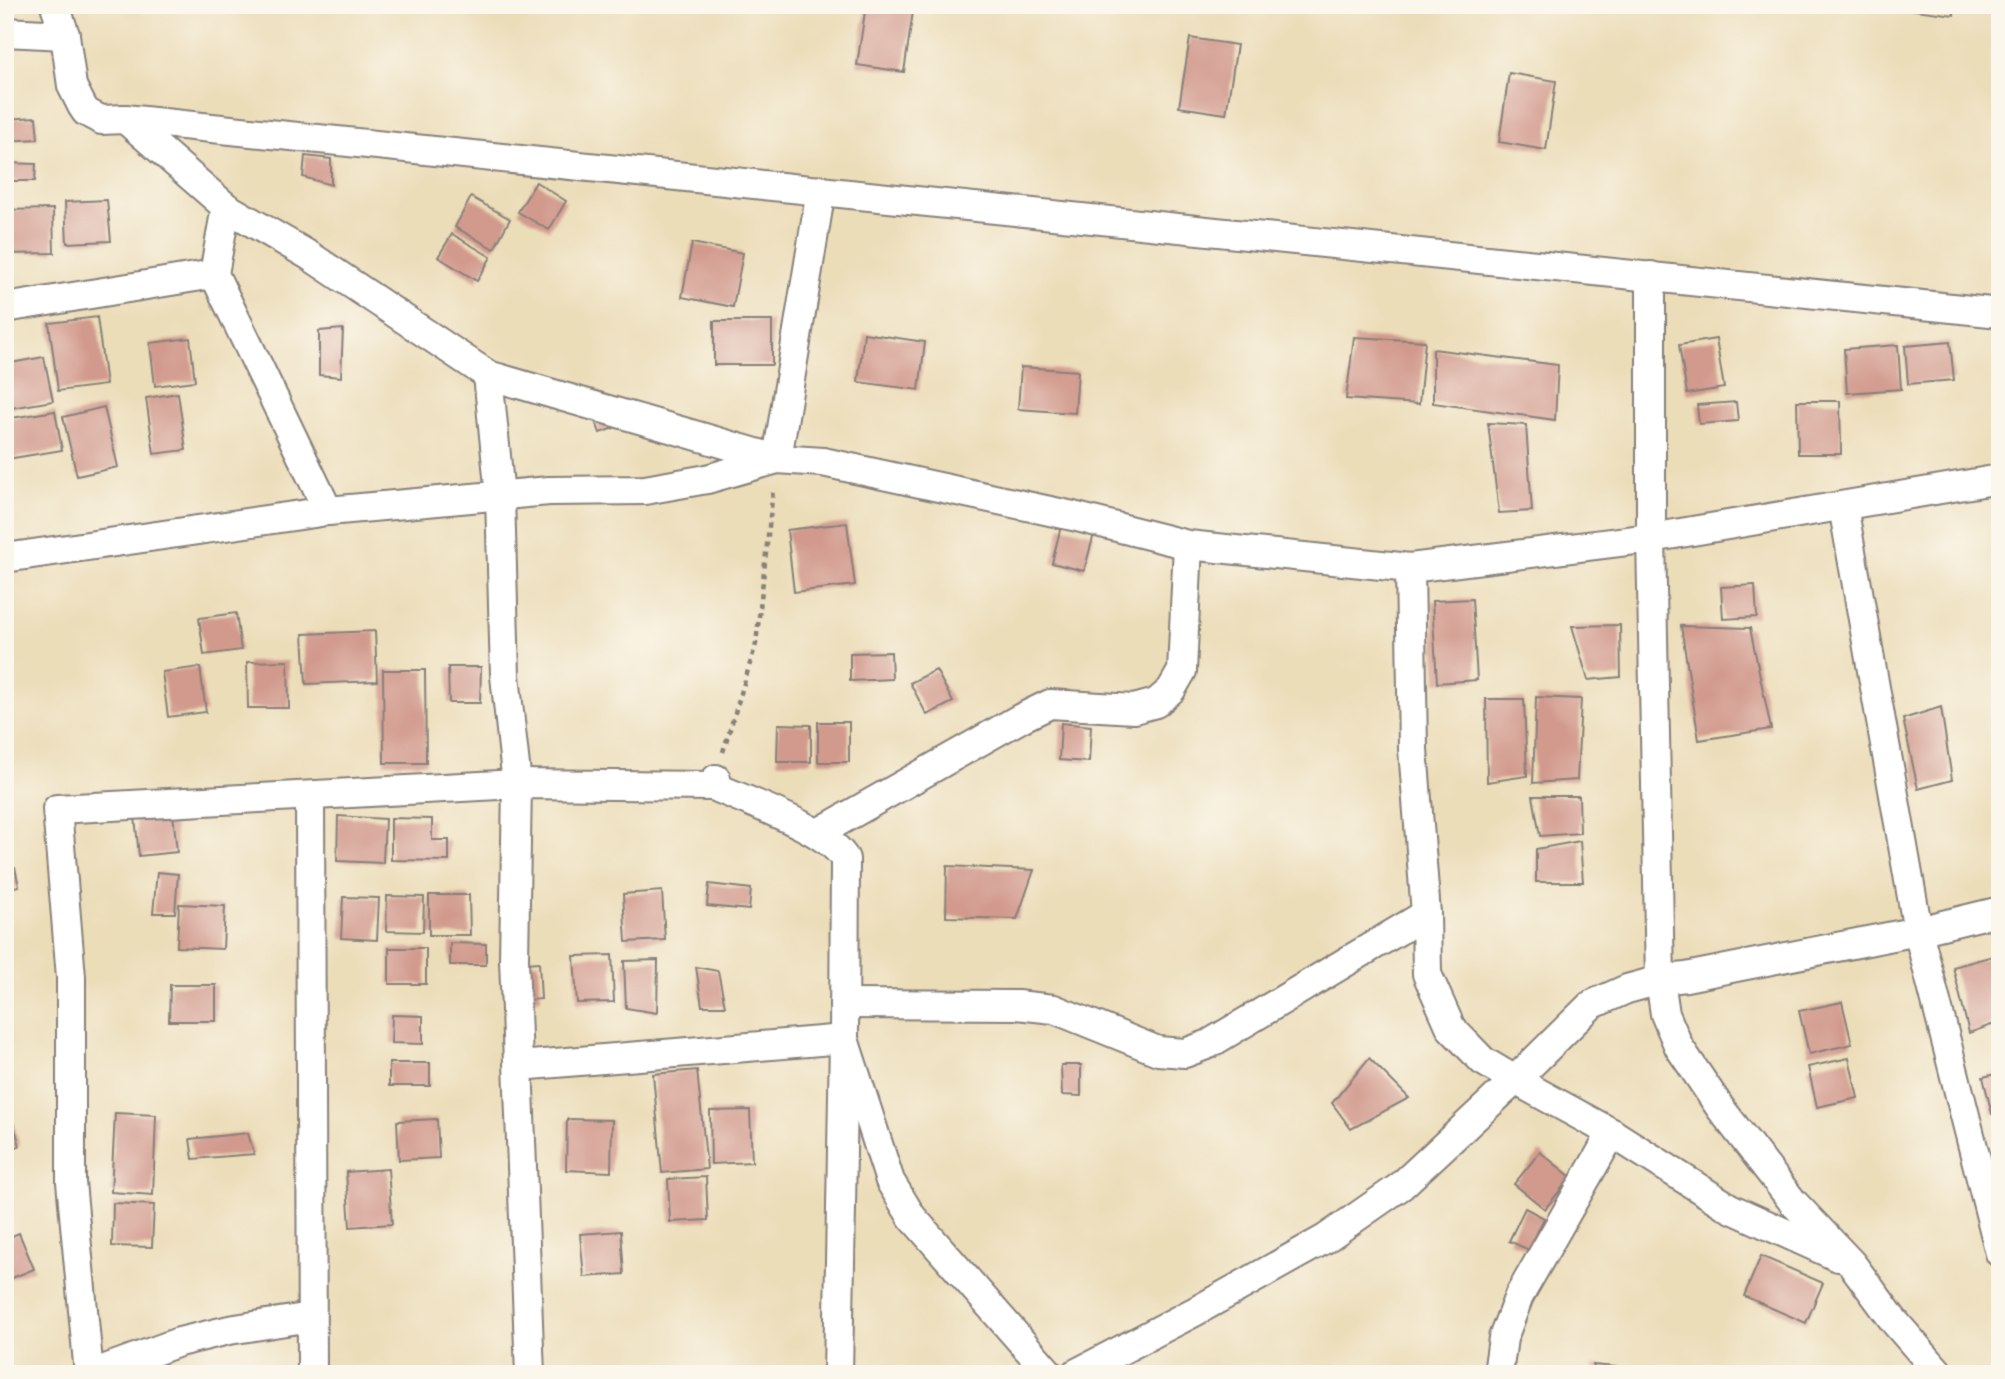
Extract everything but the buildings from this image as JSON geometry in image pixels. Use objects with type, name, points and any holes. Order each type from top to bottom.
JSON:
[{"type":"street","points":[[55,5],[65,35],[72,86],[86,112],[101,120],[125,118],[2000,313]]},
{"type":"street","points":[[65,35],[68,5]]},
{"type":"street","points":[[5,32],[65,35]]},
{"type":"street","points":[[125,118],[226,207],[310,256],[488,375],[777,459],[823,462],[1073,516],[1188,545],[1410,568],[1651,538],[2000,479]]},
{"type":"street","points":[[777,459],[821,190]]},
{"type":"street","points":[[226,207],[214,274],[328,511]]},
{"type":"street","points":[[5,308],[214,274]]},
{"type":"street","points":[[1651,276],[1651,538],[1660,980],[1665,1014],[1679,1047],[1721,1109],[1793,1202],[1853,1264],[1894,1321],[1940,1374]]},
{"type":"street","points":[[488,375],[500,496],[505,676],[517,784],[514,959],[530,1374]]},
{"type":"street","points":[[5,558],[328,511],[549,491],[645,490],[707,479],[777,459]]},
{"type":"street","points":[[1843,506],[1918,931],[2000,1253]]},
{"type":"street","points":[[818,833],[1050,704],[1134,709],[1156,703],[1171,690],[1182,671],[1188,545]]},
{"type":"street","points":[[1410,568],[1413,749],[1426,914],[1427,974],[1451,1028],[1483,1061],[1612,1132],[1730,1208],[1853,1264]]},
{"type":"street","points":[[311,1317],[229,1330],[179,1342],[90,1374],[71,1182],[71,977],[57,809],[517,784],[714,782],[818,833],[839,850],[845,859],[838,1374]]},
{"type":"street","points":[[310,796],[312,1374]]},
{"type":"street","points":[[1075,1374],[1325,1239],[1401,1186],[1591,1005],[1627,989],[1660,980],[1918,931],[2000,911]]},
{"type":"street","points":[[844,1004],[1017,1005],[1054,1009],[1158,1051],[1185,1053],[1209,1044],[1426,914]]},
{"type":"street","points":[[519,1066],[844,1039]]},
{"type":"street","points":[[844,1039],[890,1181],[912,1217],[1050,1374]]},
{"type":"street","points":[[1498,1374],[1503,1338],[1519,1296],[1612,1132]]},
{"type":"path","points":[[714,782],[756,644],[777,459]]}]
